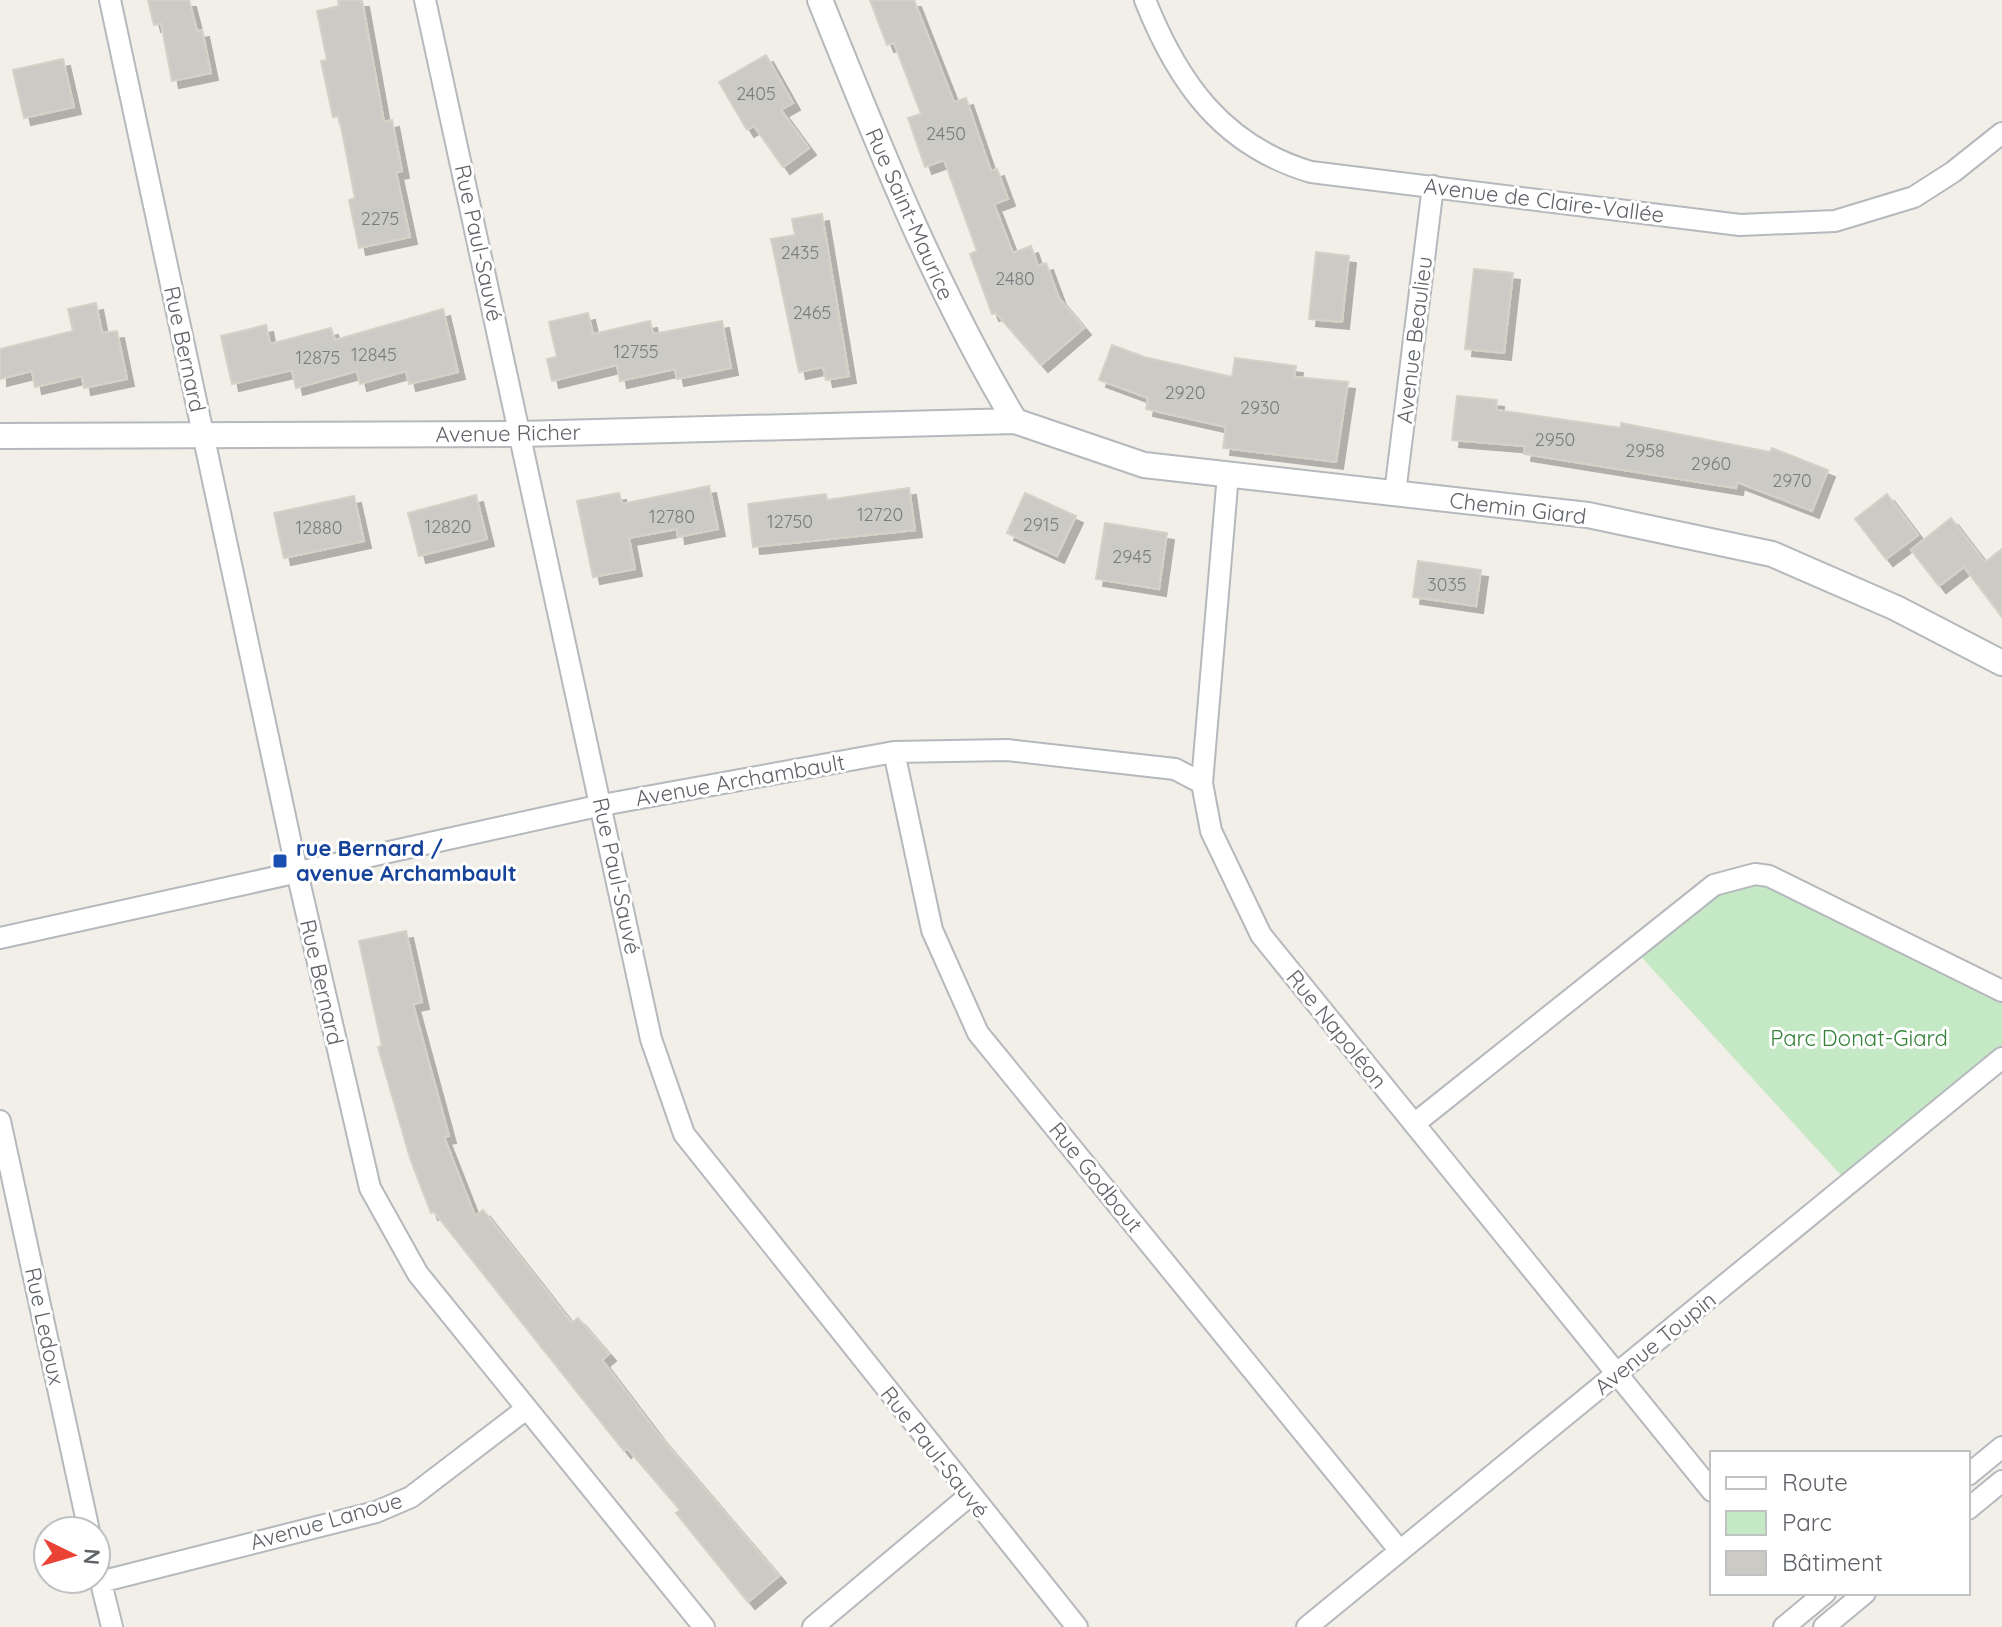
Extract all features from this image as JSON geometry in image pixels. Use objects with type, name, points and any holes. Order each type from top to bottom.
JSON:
[{"type":"street","name":"Rue Bernard","points":[[110,0],[297,872],[370,1188],[418,1274],[704,1627]]},
{"type":"street","name":"Rue Paul-Sauvé","points":[[425,0],[651,1039],[684,1134],[969,1496],[1077,1627]]},
{"type":"street","name":"Rue Saint-Maurice","points":[[820,0],[876,141],[966,339],[1015,421]]},
{"type":"street","name":"Avenue de Claire-Vallée","points":[[1145,0],[1187,85],[1239,138],[1273,161],[1311,172],[1740,225],[1835,221],[1914,197],[1953,172],[2002,133]]},
{"type":"street","name":"Avenue Beaulieu","points":[[1395,493],[1433,186]]},
{"type":"street","name":"Avenue Richer","points":[[0,436],[521,434],[1015,421]]},
{"type":"street","name":"Chemin Giard","points":[[1015,421],[1144,465],[1588,515],[1772,554],[1896,608],[2002,663]]},
{"type":"street","name":"Rue Napoléon","points":[[1228,474],[1202,783],[1211,831],[1261,935],[1710,1489]]},
{"type":"street","name":"Avenue Archambault","points":[[0,938],[602,805],[894,752],[1007,750],[1175,769],[1202,783]]},
{"type":"street","name":"Rue Godbout","points":[[894,752],[932,930],[978,1033],[1400,1551]]},
{"type":"street","points":[[1414,1124],[1714,885],[1755,874],[1769,876],[2002,991]]},
{"type":"street","name":"Avenue Toupin","points":[[1307,1627],[2002,1058]]},
{"type":"street","name":"Rue Ledoux","points":[[0,1121],[86,1515]]},
{"type":"street","name":"Avenue Lanoue","points":[[112,1569],[376,1512],[411,1497],[526,1409]]},
{"type":"street","points":[[1970,1473],[2002,1447]]},
{"type":"street","points":[[1970,1507],[2002,1481]]},
{"type":"street","points":[[813,1627],[969,1496]]},
{"type":"street","points":[[104,1595],[112,1627]]},
{"type":"street","points":[[1784,1627],[1801,1600],[1823,1627],[1863,1595]]},
{"type":"green space","name":"Parc Donat-Giard","points":[[1755,874],[2002,991],[2002,1058],[1849,1184],[1634,949],[1714,885]]},
{"type":"building","points":[[148,0],[189,0],[197,31],[202,30],[211,73],[172,81],[161,23],[154,25]]},
{"type":"building","points":[[338,0],[362,0],[384,122],[392,120],[402,171],[396,172],[410,237],[359,248],[349,200],[355,198],[339,116],[333,117],[321,61],[327,60],[317,11],[339,6]]},
{"type":"building","points":[[870,0],[914,0],[954,102],[966,98],[991,171],[997,169],[1008,199],[994,204],[1013,253],[1031,246],[1038,266],[1046,263],[1059,298],[1084,328],[1041,365],[996,313],[992,314],[970,254],[977,251],[944,160],[925,167],[908,118],[921,114],[894,43],[887,45]]},
{"type":"building","points":[[766,55],[793,103],[781,110],[809,148],[783,167],[754,126],[747,130],[719,82]]},
{"type":"building","points":[[63,59],[74,107],[24,118],[13,70]]},
{"type":"building","points":[[822,214],[849,376],[826,380],[823,367],[799,372],[771,239],[795,235],[792,219]]},
{"type":"building","points":[[1316,252],[1349,256],[1342,322],[1309,319]]},
{"type":"building","points":[[1474,269],[1513,273],[1504,353],[1465,349]]},
{"type":"building","points":[[96,303],[102,333],[117,331],[127,379],[84,388],[82,376],[35,387],[32,371],[0,379],[0,349],[73,331],[68,309]]},
{"type":"building","points":[[443,309],[458,372],[409,384],[406,371],[360,384],[357,371],[296,388],[292,370],[232,384],[221,336],[266,325],[270,344],[331,328],[335,340]]},
{"type":"building","points":[[588,313],[593,334],[650,321],[653,334],[722,321],[731,368],[677,379],[675,369],[620,381],[617,365],[552,381],[547,359],[557,357],[549,322]]},
{"type":"building","points":[[1112,345],[1144,357],[1232,377],[1235,358],[1296,366],[1294,377],[1348,382],[1336,462],[1223,448],[1226,427],[1146,409],[1148,398],[1099,380]]},
{"type":"building","points":[[1457,396],[1497,400],[1496,410],[1621,428],[1621,423],[1770,452],[1772,448],[1828,470],[1812,511],[1737,482],[1736,488],[1524,454],[1525,446],[1452,440]]},
{"type":"building","points":[[709,486],[718,529],[678,537],[677,529],[629,538],[635,569],[593,577],[577,501],[619,493],[622,504]]},
{"type":"building","points":[[909,488],[915,530],[753,547],[748,504],[826,494],[827,500]]},
{"type":"building","points":[[1025,493],[1076,516],[1057,556],[1007,533]]},
{"type":"building","points":[[1887,494],[1918,535],[1886,559],[1855,519]]},
{"type":"building","points":[[476,495],[487,539],[419,556],[408,513]]},
{"type":"building","points":[[354,496],[364,541],[284,558],[274,513]]},
{"type":"building","points":[[1951,518],[1985,562],[2002,549],[2002,617],[1964,567],[1939,586],[1911,550]]},
{"type":"building","points":[[1105,523],[1167,533],[1159,589],[1096,579]]},
{"type":"building","points":[[1418,561],[1481,570],[1476,606],[1413,597]]},
{"type":"building","points":[[406,931],[422,1002],[413,1004],[449,1136],[444,1137],[475,1216],[483,1210],[572,1323],[578,1318],[609,1354],[602,1360],[659,1435],[779,1576],[748,1602],[676,1513],[680,1510],[627,1448],[624,1451],[434,1212],[431,1213],[410,1158],[378,1047],[382,1046],[359,941]]},
{"type":"place","name":"rue Bernard / avenue Archambault","points":[[280,861]]}]
